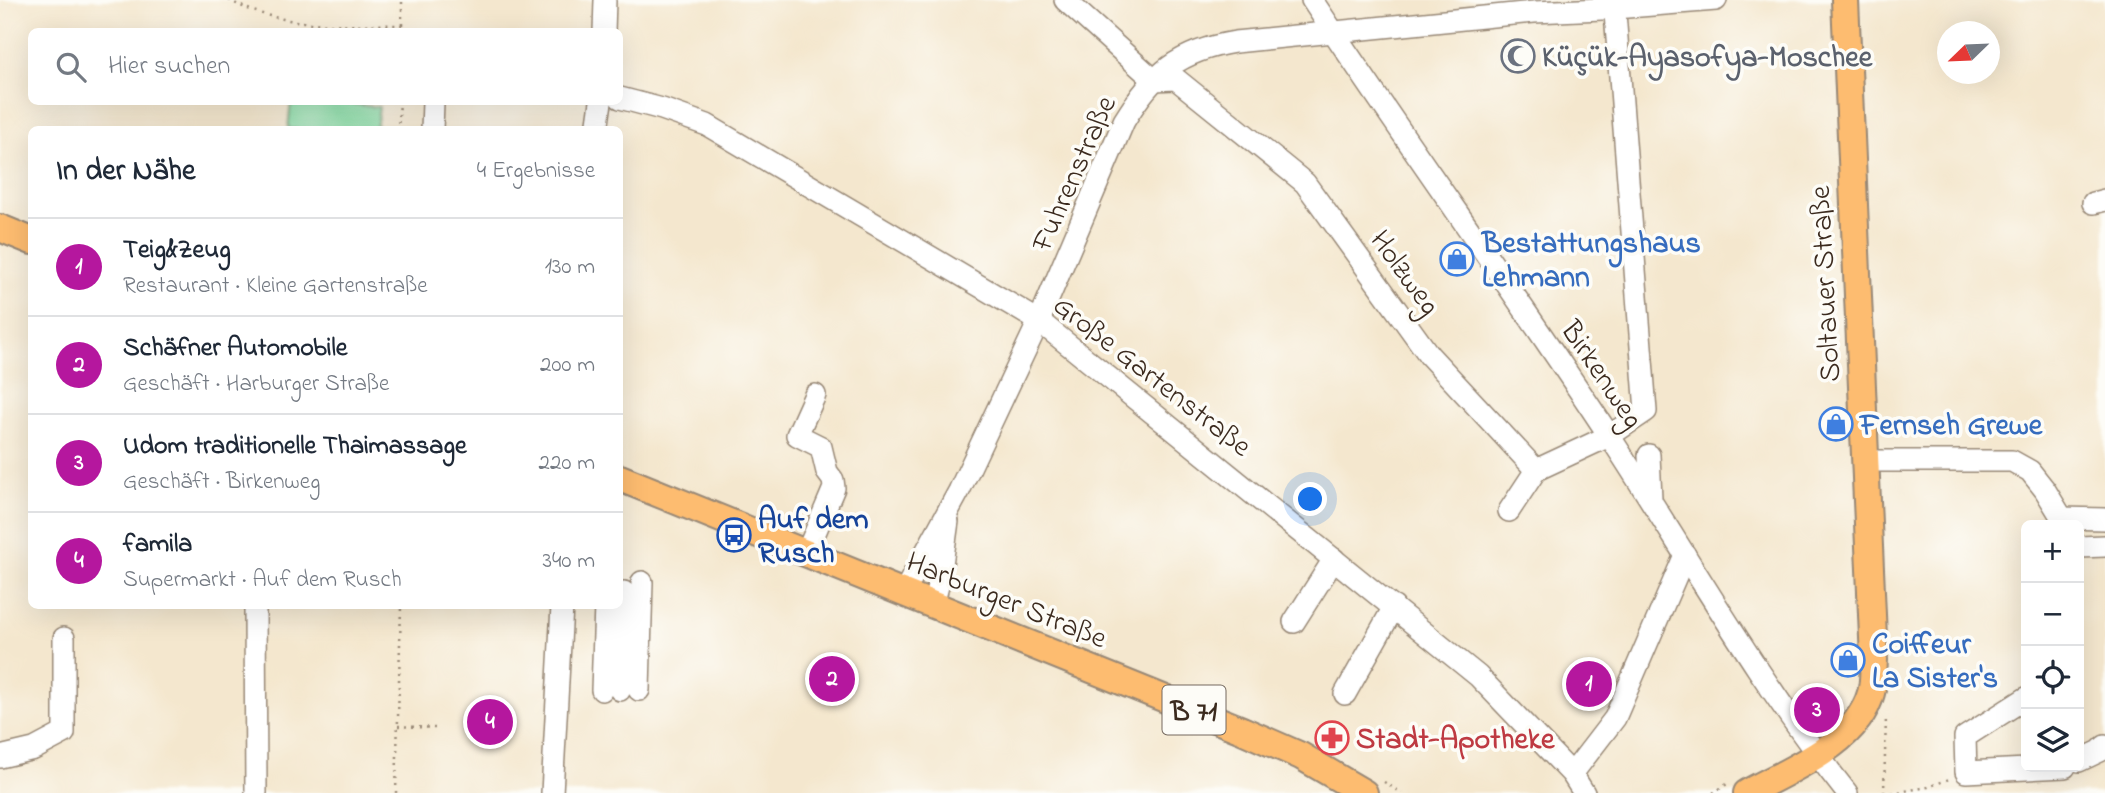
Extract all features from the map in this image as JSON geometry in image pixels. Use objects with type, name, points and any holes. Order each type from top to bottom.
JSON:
[{"type":"main road","name":"Soltauer Straße","points":[[1741,786],[1818,753],[1844,737],[1855,725],[1871,693],[1874,660],[1845,0]]},
{"type":"main road","points":[[0,228],[28,239]]},
{"type":"main road","name":"Harburger Straße","points":[[623,479],[1242,730],[1301,756],[1364,793]]},
{"type":"street","points":[[604,0],[604,28]]},
{"type":"street","points":[[1065,0],[1154,80]]},
{"type":"street","name":"Birkenweg","points":[[1312,0],[1609,436],[1733,632],[1847,793]]},
{"type":"street","name":"Fuhrenstraße","points":[[904,594],[916,567],[950,509],[1039,321],[1124,121],[1138,99],[1170,65],[1209,47],[1235,42],[1614,4],[1716,0]]},
{"type":"street","points":[[1509,511],[1536,470],[1609,436],[1646,411],[1614,4]]},
{"type":"street","name":"Holzweg","points":[[1154,80],[1176,79],[1305,183],[1429,355],[1536,470]]},
{"type":"street","name":"Große Gartenstraße","points":[[623,99],[662,108],[707,125],[1039,321],[1478,676],[1572,774],[1584,793]]},
{"type":"street","points":[[432,126],[433,105]]},
{"type":"street","points":[[598,126],[601,105]]},
{"type":"street","points":[[806,554],[834,488],[834,480],[827,472],[821,447],[797,435],[815,395]]},
{"type":"street","points":[[1649,455],[1651,501]]},
{"type":"street","points":[[1866,461],[2012,461],[2030,471],[2045,490],[2060,520]]},
{"type":"street","name":"Fuhrenstraße","points":[[933,604],[940,578],[950,509]]},
{"type":"street","points":[[2084,520],[2105,519]]},
{"type":"street","points":[[2084,547],[2105,546]]},
{"type":"street","points":[[1572,774],[1615,718],[1685,555]]},
{"type":"street","points":[[1294,622],[1334,559]]},
{"type":"street","points":[[606,609],[620,690],[633,587]]},
{"type":"street","points":[[1345,694],[1394,607]]},
{"type":"street","points":[[256,609],[256,793]]},
{"type":"street","points":[[552,793],[562,609]]},
{"type":"street","points":[[0,757],[34,749],[64,733],[64,638]]},
{"type":"street","points":[[2021,701],[1965,737],[1966,772],[2021,769]]},
{"type":"street","points":[[2084,759],[2105,746]]},
{"type":"path","points":[[229,0],[242,8],[276,19],[319,24],[402,25],[402,0]]},
{"type":"path","points":[[398,126],[400,105]]},
{"type":"path","points":[[396,793],[401,609]]},
{"type":"path","points":[[1884,793],[1885,710]]},
{"type":"path","points":[[398,726],[435,728]]},
{"type":"path","points":[[1892,793],[1928,787],[1966,772]]},
{"type":"path","points":[[1713,793],[1741,786]]},
{"type":"green space","points":[[291,105],[379,107],[376,126],[288,126]]},
{"type":"place","name":"Küçük-Ayasofya-Moschee","points":[[1518,56]]},
{"type":"place","name":"Bestattungshaus Lehmann","points":[[1457,259]]},
{"type":"place","name":"Fernseh Grewe","points":[[1836,424]]},
{"type":"place","name":"Auf dem Rusch","points":[[734,535]]},
{"type":"place","name":"Coiffeur La Sister's","points":[[1848,660]]},
{"type":"place","name":"Schäfner Automobile","points":[[832,679]]},
{"type":"place","name":"Teig&Zeug","points":[[1589,684]]},
{"type":"place","name":"Udom traditionelle Thaimassage","points":[[1817,710]]},
{"type":"place","name":"famila","points":[[490,722]]},
{"type":"place","name":"Stadt-Apotheke","points":[[1332,738]]}]
